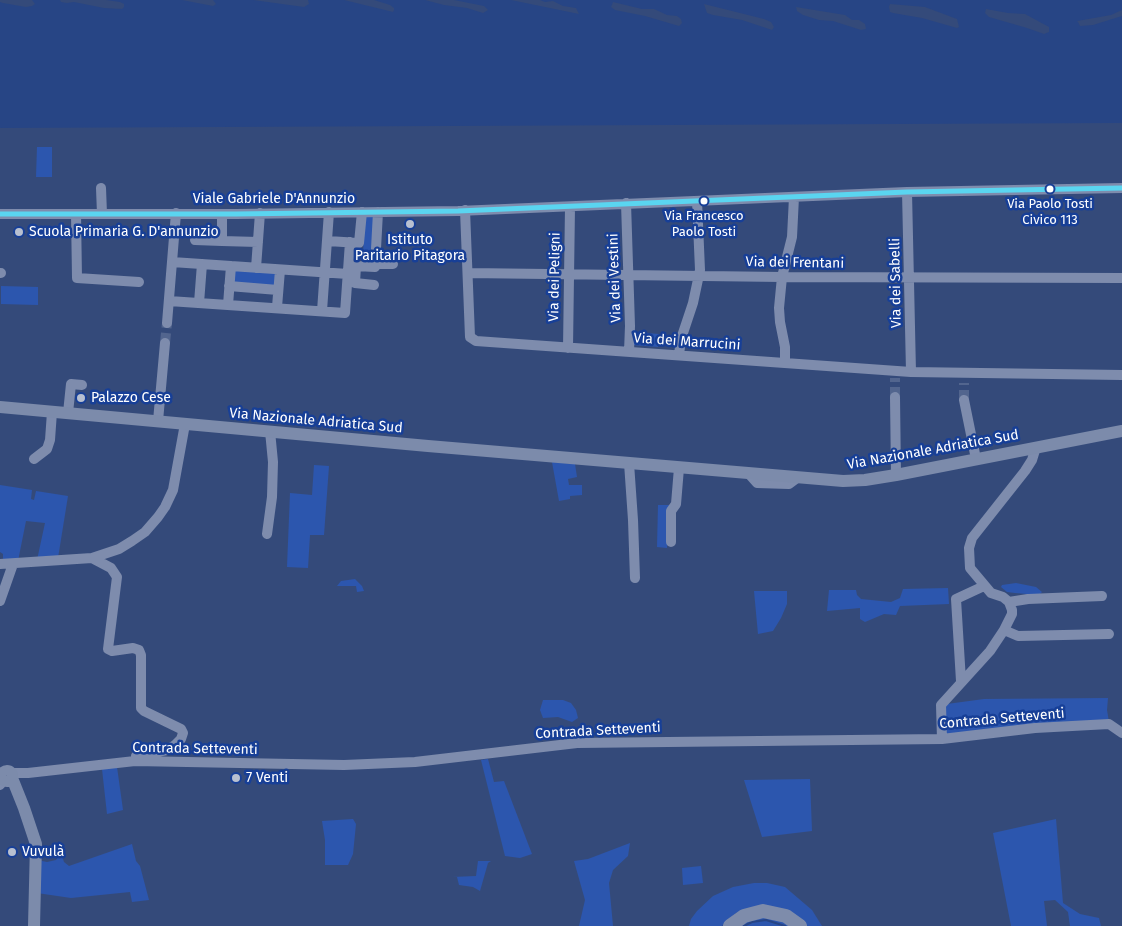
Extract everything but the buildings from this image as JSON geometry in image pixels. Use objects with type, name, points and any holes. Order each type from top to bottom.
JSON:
[{"type":"highway","points":[[730,926],[744,916],[763,911],[786,916],[800,926]]},
{"type":"main road","name":"Via Nazionale Adriatica Sud","points":[[0,407],[843,481],[866,480],[896,475],[1122,431]]},
{"type":"main road","points":[[6,778],[24,805],[36,844],[34,926]]},
{"type":"street","points":[[101,188],[102,214]]},
{"type":"street","points":[[468,273],[469,210],[907,192],[1122,188]]},
{"type":"street","name":"Via dei Sabelli","points":[[907,192],[911,372]]},
{"type":"street","points":[[785,363],[785,347],[780,322],[782,277],[786,254],[792,237],[794,197]]},
{"type":"street","points":[[679,355],[700,270],[698,201]]},
{"type":"street","name":"Via dei Vestini","points":[[626,203],[630,326],[629,352]]},
{"type":"street","name":"Via dei Peligni","points":[[568,348],[570,207]]},
{"type":"street","name":"Viale Gabriele D'Annunzio","points":[[0,214],[222,214],[469,210]]},
{"type":"street","points":[[322,311],[329,212]]},
{"type":"street","points":[[328,241],[360,242],[362,212]]},
{"type":"street","points":[[374,285],[355,283],[356,266],[375,267],[378,212]]},
{"type":"street","points":[[167,323],[176,213]]},
{"type":"street","points":[[256,268],[260,213]]},
{"type":"street","points":[[76,214],[77,278],[139,282]]},
{"type":"street","points":[[222,214],[222,241]]},
{"type":"street","points":[[195,240],[258,242]]},
{"type":"street","points":[[169,301],[345,313],[350,242]]},
{"type":"street","points":[[172,262],[348,274]]},
{"type":"street","points":[[199,303],[202,264]]},
{"type":"street","points":[[375,264],[394,264]]},
{"type":"street","points":[[228,305],[231,266]]},
{"type":"street","points":[[277,307],[280,270]]},
{"type":"street","name":"Via dei Frentani","points":[[468,273],[910,278],[1122,278]]},
{"type":"street","name":"Via dei Marrucini","points":[[468,273],[470,338],[476,341],[785,363],[895,375],[911,372],[965,378],[1122,375]]},
{"type":"street","points":[[229,286],[278,290]]},
{"type":"street","points":[[158,421],[165,343]]},
{"type":"street","points":[[68,413],[72,384],[82,385]]},
{"type":"street","points":[[895,398],[896,475]]},
{"type":"street","points":[[964,400],[976,459]]},
{"type":"street","points":[[34,458],[47,449],[50,440],[52,412]]},
{"type":"street","points":[[0,564],[92,558],[119,549],[145,532],[162,512],[173,490],[185,424]]},
{"type":"street","points":[[267,534],[272,497],[273,462],[270,432]]},
{"type":"street","points":[[942,739],[941,705],[990,651],[1012,614],[1009,602],[1003,597],[991,593],[970,568],[969,548],[972,538],[1025,471],[1032,460],[1036,447]]},
{"type":"street","points":[[1020,450],[1025,471]]},
{"type":"street","points":[[628,463],[633,520],[635,578]]},
{"type":"street","points":[[671,542],[672,511],[676,504],[679,468]]},
{"type":"street","points":[[92,558],[111,568],[118,577],[108,649],[112,651],[133,648],[139,650],[141,655],[141,708],[144,712],[181,729],[182,733],[181,739],[175,746],[167,750],[140,755],[124,761]]},
{"type":"street","points":[[0,601],[13,564]]},
{"type":"street","points":[[961,681],[956,599],[984,586]]},
{"type":"street","points":[[1009,602],[1028,599],[1102,596]]},
{"type":"street","points":[[1004,630],[1018,636],[1109,634]]},
{"type":"street","name":"Contrada Setteventi","points":[[6,778],[20,777],[28,773],[124,761],[344,765],[415,762],[577,743],[942,739],[1035,728],[1110,725],[1122,733]]},
{"type":"shaded area","points":[[0,0],[1122,0],[1122,123],[0,128]]},
{"type":"shaded area","points":[[37,147],[52,147],[52,177],[36,177]]},
{"type":"shaded area","points":[[364,216],[374,216],[373,262],[363,262]]},
{"type":"shaded area","points":[[232,270],[276,273],[275,288],[230,285]]},
{"type":"shaded area","points":[[1,286],[38,287],[38,305],[1,304]]},
{"type":"shaded area","points":[[634,332],[659,334],[658,347],[633,345]]},
{"type":"shaded area","points":[[552,462],[575,464],[577,477],[568,479],[569,485],[582,485],[582,495],[570,496],[570,499],[559,501]]},
{"type":"shaded area","points":[[314,465],[329,466],[324,535],[310,535],[308,568],[287,567],[290,493],[312,495]]},
{"type":"shaded area","points":[[0,485],[32,490],[31,499],[34,500],[36,491],[68,496],[58,558],[37,560],[45,523],[26,521],[18,561],[3,561],[3,554],[0,552]]},
{"type":"shaded area","points":[[658,505],[669,505],[667,548],[657,547]]},
{"type":"shaded area","points":[[355,579],[364,591],[357,592],[356,586],[337,586],[341,581]]},
{"type":"shaded area","points":[[1016,583],[1036,587],[1042,592],[1039,595],[1015,593],[1007,592],[1001,587],[1002,585]]},
{"type":"shaded area","points":[[948,588],[949,604],[900,606],[896,615],[884,614],[865,622],[860,619],[860,608],[827,611],[829,590],[856,590],[857,595],[861,599],[891,602],[900,598],[903,589]]},
{"type":"shaded area","points":[[754,591],[787,591],[787,604],[773,631],[758,634]]},
{"type":"shaded area","points":[[1108,698],[1109,722],[946,735],[945,709],[947,704],[984,699]]},
{"type":"shaded area","points":[[543,700],[563,700],[571,703],[576,710],[578,718],[572,722],[558,717],[543,718],[540,710]]},
{"type":"shaded area","points":[[488,759],[494,782],[504,781],[532,854],[520,858],[505,856],[481,760]]},
{"type":"shaded area","points":[[117,767],[123,810],[107,814],[102,769]]},
{"type":"shaded area","points":[[810,779],[812,831],[762,837],[744,780]]},
{"type":"shaded area","points":[[353,819],[356,824],[353,854],[348,865],[325,865],[325,840],[322,821]]},
{"type":"shaded area","points":[[1056,819],[1063,903],[1080,914],[1099,918],[1101,926],[1070,926],[1068,912],[1055,900],[1044,901],[1047,926],[1011,926],[993,833]]},
{"type":"shaded area","points":[[630,843],[628,856],[613,870],[609,883],[613,926],[579,926],[585,900],[574,861],[588,859]]},
{"type":"shaded area","points":[[132,844],[149,900],[132,902],[130,892],[71,898],[37,893],[39,857],[42,861],[47,862],[62,856],[64,862],[69,866]]},
{"type":"shaded area","points":[[478,861],[491,861],[488,863],[480,891],[473,887],[459,885],[457,877],[452,877],[476,876]]},
{"type":"shaded area","points":[[701,866],[703,883],[683,885],[682,868]]},
{"type":"shaded area","points":[[754,883],[767,883],[785,887],[812,910],[822,926],[805,926],[765,905],[736,913],[722,926],[689,926],[691,919],[697,911],[713,896],[733,887]]},
{"type":"shaded area","points":[[756,917],[780,920],[792,926],[738,926]]},
{"type":"pier","points":[[0,0],[32,0],[35,4],[26,7],[3,3]]},
{"type":"pier","points":[[60,0],[106,0],[120,2],[124,4],[124,7],[122,9],[104,8],[74,2],[61,2]]},
{"type":"pier","points":[[182,0],[213,0],[216,4],[213,6]]},
{"type":"pier","points":[[253,0],[308,0],[309,4],[304,7]]},
{"type":"pier","points":[[344,0],[374,0],[390,5],[394,10],[393,12]]},
{"type":"pier","points":[[425,0],[454,0],[484,6],[488,10],[483,13]]},
{"type":"pier","points":[[511,0],[553,1],[563,6],[576,8],[579,14]]},
{"type":"pier","points":[[613,2],[642,9],[654,9],[667,15],[677,16],[681,19],[682,23],[679,26],[615,10],[611,7]]},
{"type":"pier","points":[[704,4],[764,19],[771,22],[774,27],[772,30],[742,20],[713,15],[707,13]]},
{"type":"pier","points":[[890,4],[925,7],[957,19],[959,27],[890,12]]},
{"type":"pier","points":[[796,7],[845,15],[852,20],[859,20],[865,24],[866,29],[861,30],[833,21],[819,20],[803,15],[797,11]]},
{"type":"pier","points":[[986,9],[1025,14],[1049,27],[1049,32],[1044,34],[989,17],[985,13]]},
{"type":"pier","points":[[1122,10],[1122,16],[1093,25],[1080,26],[1077,21],[1111,15]]},
{"type":"waterway","points":[[744,926],[752,922],[766,920],[785,926]]},
{"type":"tunnel","points":[[165,343],[167,323]]},
{"type":"tunnel","points":[[895,378],[895,397]]},
{"type":"tunnel","points":[[964,383],[964,400]]},
{"type":"transit line","points":[[0,214],[236,214],[458,211],[907,192],[1122,188]]},
{"type":"place","name":"Via Paolo Tosti Civico 113","points":[[1050,189]]},
{"type":"place","name":"Via Francesco Paolo Tosti","points":[[704,201]]},
{"type":"place","name":"Istituto Paritario Pitagora","points":[[410,224]]},
{"type":"place","name":"Scuola Primaria G. D'annunzio","points":[[19,232]]},
{"type":"place","name":"Palazzo Cese","points":[[81,398]]},
{"type":"place","name":"7 Venti","points":[[236,778]]},
{"type":"place","name":"Vuvulà","points":[[12,852]]}]
